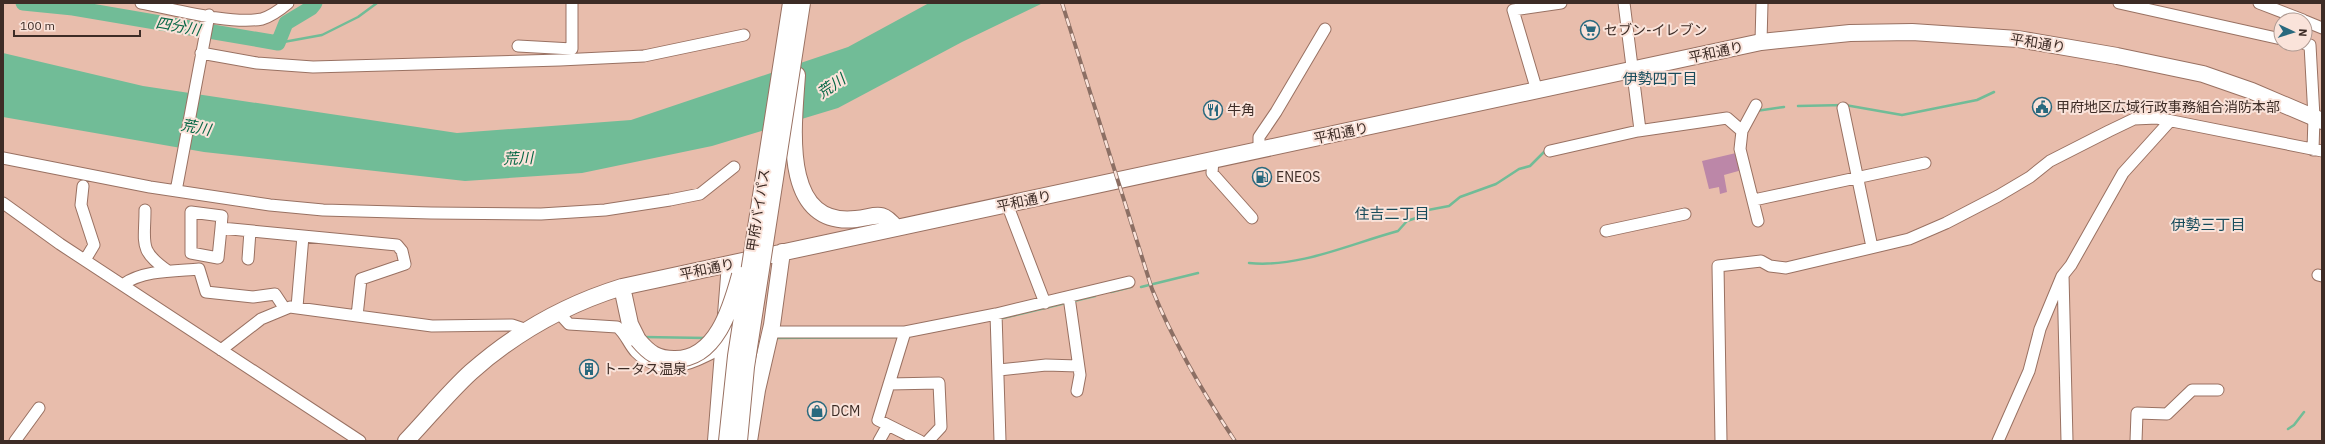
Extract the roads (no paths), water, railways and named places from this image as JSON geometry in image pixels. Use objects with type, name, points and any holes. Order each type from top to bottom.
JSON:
[{"type":"highway","name":"甲府バイパス","points":[[727,441],[736,356],[765,162],[798,6]]},
{"type":"highway","name":"甲府バイパス","points":[[739,441],[746,367],[798,6]]},
{"type":"highway","points":[[798,6],[795,163],[800,185],[808,202],[818,211],[841,220],[856,220],[880,215],[886,216],[896,228]]},
{"type":"highway","name":"平和通り","points":[[406,441],[471,372],[526,330],[558,312],[591,297],[622,287],[1761,42],[1850,33],[1912,32],[2018,39],[2117,56],[2204,74],[2252,91],[2318,119]]},
{"type":"highway","points":[[622,287],[630,324],[638,340],[648,352],[661,359],[677,359],[697,354],[713,339],[736,290],[749,233],[758,172],[765,162]]},
{"type":"highway","points":[[749,441],[757,390],[770,332],[782,252]]},
{"type":"highway","points":[[716,441],[722,348],[730,264]]},
{"type":"street","points":[[141,3],[226,19],[262,18],[281,10],[288,3]]},
{"type":"street","points":[[518,46],[572,49],[572,3]]},
{"type":"street","points":[[1536,91],[1513,10],[1561,3]]},
{"type":"street","points":[[1624,3],[1640,130]]},
{"type":"street","points":[[1754,3],[1761,14]]},
{"type":"street","points":[[1761,42],[1762,3]]},
{"type":"street","points":[[1761,14],[1767,12],[1769,3]]},
{"type":"street","points":[[2119,3],[2273,37]]},
{"type":"street","points":[[2259,3],[2283,12]]},
{"type":"street","points":[[176,191],[209,15]]},
{"type":"street","points":[[1259,150],[1259,137],[1276,112],[1325,29]]},
{"type":"street","points":[[201,53],[257,63],[313,67],[560,60],[644,56],[744,35]]},
{"type":"street","points":[[1721,441],[1718,266],[1761,261],[1770,266],[1786,268],[1909,239],[1946,223],[2030,177],[2050,161],[2134,119],[2157,118],[2318,151],[2318,119],[2311,52]]},
{"type":"street","points":[[1756,105],[1742,130],[1740,149],[1754,200],[1758,221]]},
{"type":"street","points":[[1843,108],[1872,247]]},
{"type":"street","points":[[1550,151],[1640,130],[1727,118],[1742,130]]},
{"type":"street","points":[[1998,441],[2029,371],[2040,329],[2063,275],[2123,174],[2170,121]]},
{"type":"street","points":[[3,158],[176,191],[323,210],[541,214],[604,210],[700,194],[734,167]]},
{"type":"street","points":[[1213,160],[1212,173],[1252,218]]},
{"type":"street","points":[[1754,200],[1925,163]]},
{"type":"street","points":[[83,186],[81,205],[94,245],[85,260]]},
{"type":"street","points":[[3,202],[85,260],[124,284],[221,350],[360,441]]},
{"type":"street","points":[[1007,204],[1045,303]]},
{"type":"street","points":[[145,210],[146,250],[151,259],[168,271]]},
{"type":"street","points":[[190,212],[222,216],[221,228],[218,258],[191,253],[190,212]]},
{"type":"street","points":[[1606,231],[1685,214]]},
{"type":"street","points":[[221,228],[397,245],[402,251],[405,264],[361,279],[357,316]]},
{"type":"street","points":[[248,259],[250,231]]},
{"type":"street","points":[[291,308],[303,236]]},
{"type":"street","points":[[124,284],[132,278],[168,271],[199,269],[206,292],[253,297],[275,294],[291,308]]},
{"type":"street","points":[[2063,275],[2067,441]]},
{"type":"street","points":[[770,332],[905,332],[996,314],[1129,282]]},
{"type":"street","points":[[1070,297],[1080,375],[1077,391]]},
{"type":"street","points":[[221,350],[261,319],[291,308],[432,326],[512,325],[526,330]]},
{"type":"street","points":[[558,312],[569,324],[617,327],[637,352],[659,365],[684,366],[722,348]]},
{"type":"street","points":[[996,314],[999,370],[1000,441]]},
{"type":"street","points":[[905,332],[878,420],[920,441]]},
{"type":"street","points":[[999,370],[1046,365],[1078,366]]},
{"type":"street","points":[[889,384],[939,383],[941,427],[928,441]]},
{"type":"street","points":[[2136,441],[2137,413],[2167,414],[2192,390],[2218,390]]},
{"type":"street","points":[[15,441],[39,408]]},
{"type":"street","points":[[879,441],[888,426]]},
{"type":"water","name":"荒川","points":[[929,3],[1043,3],[962,42],[838,108],[712,146],[582,173],[465,181],[204,152],[3,117],[3,53],[143,86],[457,133],[631,120],[848,47]]},
{"type":"waterway","name":"四分川","points":[[23,3],[73,8],[278,43],[286,23],[311,8],[315,3]]},
{"type":"waterway","points":[[278,43],[322,35],[358,17],[377,3]]},
{"type":"waterway","points":[[1798,106],[1845,105],[1902,115],[1977,100],[1994,92]]},
{"type":"waterway","points":[[1756,111],[1784,107]]},
{"type":"waterway","points":[[1249,263],[1268,264],[1287,262],[1324,254],[1398,231],[1407,221],[1422,216],[1428,210],[1449,206],[1460,197],[1496,184],[1519,169],[1530,166],[1546,150]]},
{"type":"waterway","points":[[1141,287],[1198,273]]},
{"type":"waterway","points":[[1111,292],[1131,287]]},
{"type":"waterway","points":[[1074,301],[1095,296]]},
{"type":"waterway","points":[[999,319],[1066,303]]},
{"type":"waterway","points":[[643,337],[706,338]]},
{"type":"waterway","points":[[775,338],[900,337]]},
{"type":"waterway","points":[[2288,429],[2294,425],[2304,412]]},
{"type":"railway","points":[[1062,3],[1152,289],[1170,329],[1190,367],[1235,441]]},
{"type":"place","name":"セブン-イレブン","points":[[1590,30]]},
{"type":"place","name":"甲府地区広域行政事務組合消防本部","points":[[2042,107]]},
{"type":"place","name":"牛角","points":[[1213,110]]},
{"type":"place","name":"ENEOS","points":[[1262,177]]},
{"type":"place","name":"トータス温泉","points":[[589,369]]},
{"type":"place","name":"DCM","points":[[817,411]]},
{"type":"district","name":"伊勢四丁目","points":[[1660,78]]},
{"type":"district","name":"住吉二丁目","points":[[1392,213]]},
{"type":"district","name":"伊勢三丁目","points":[[2208,224]]}]
